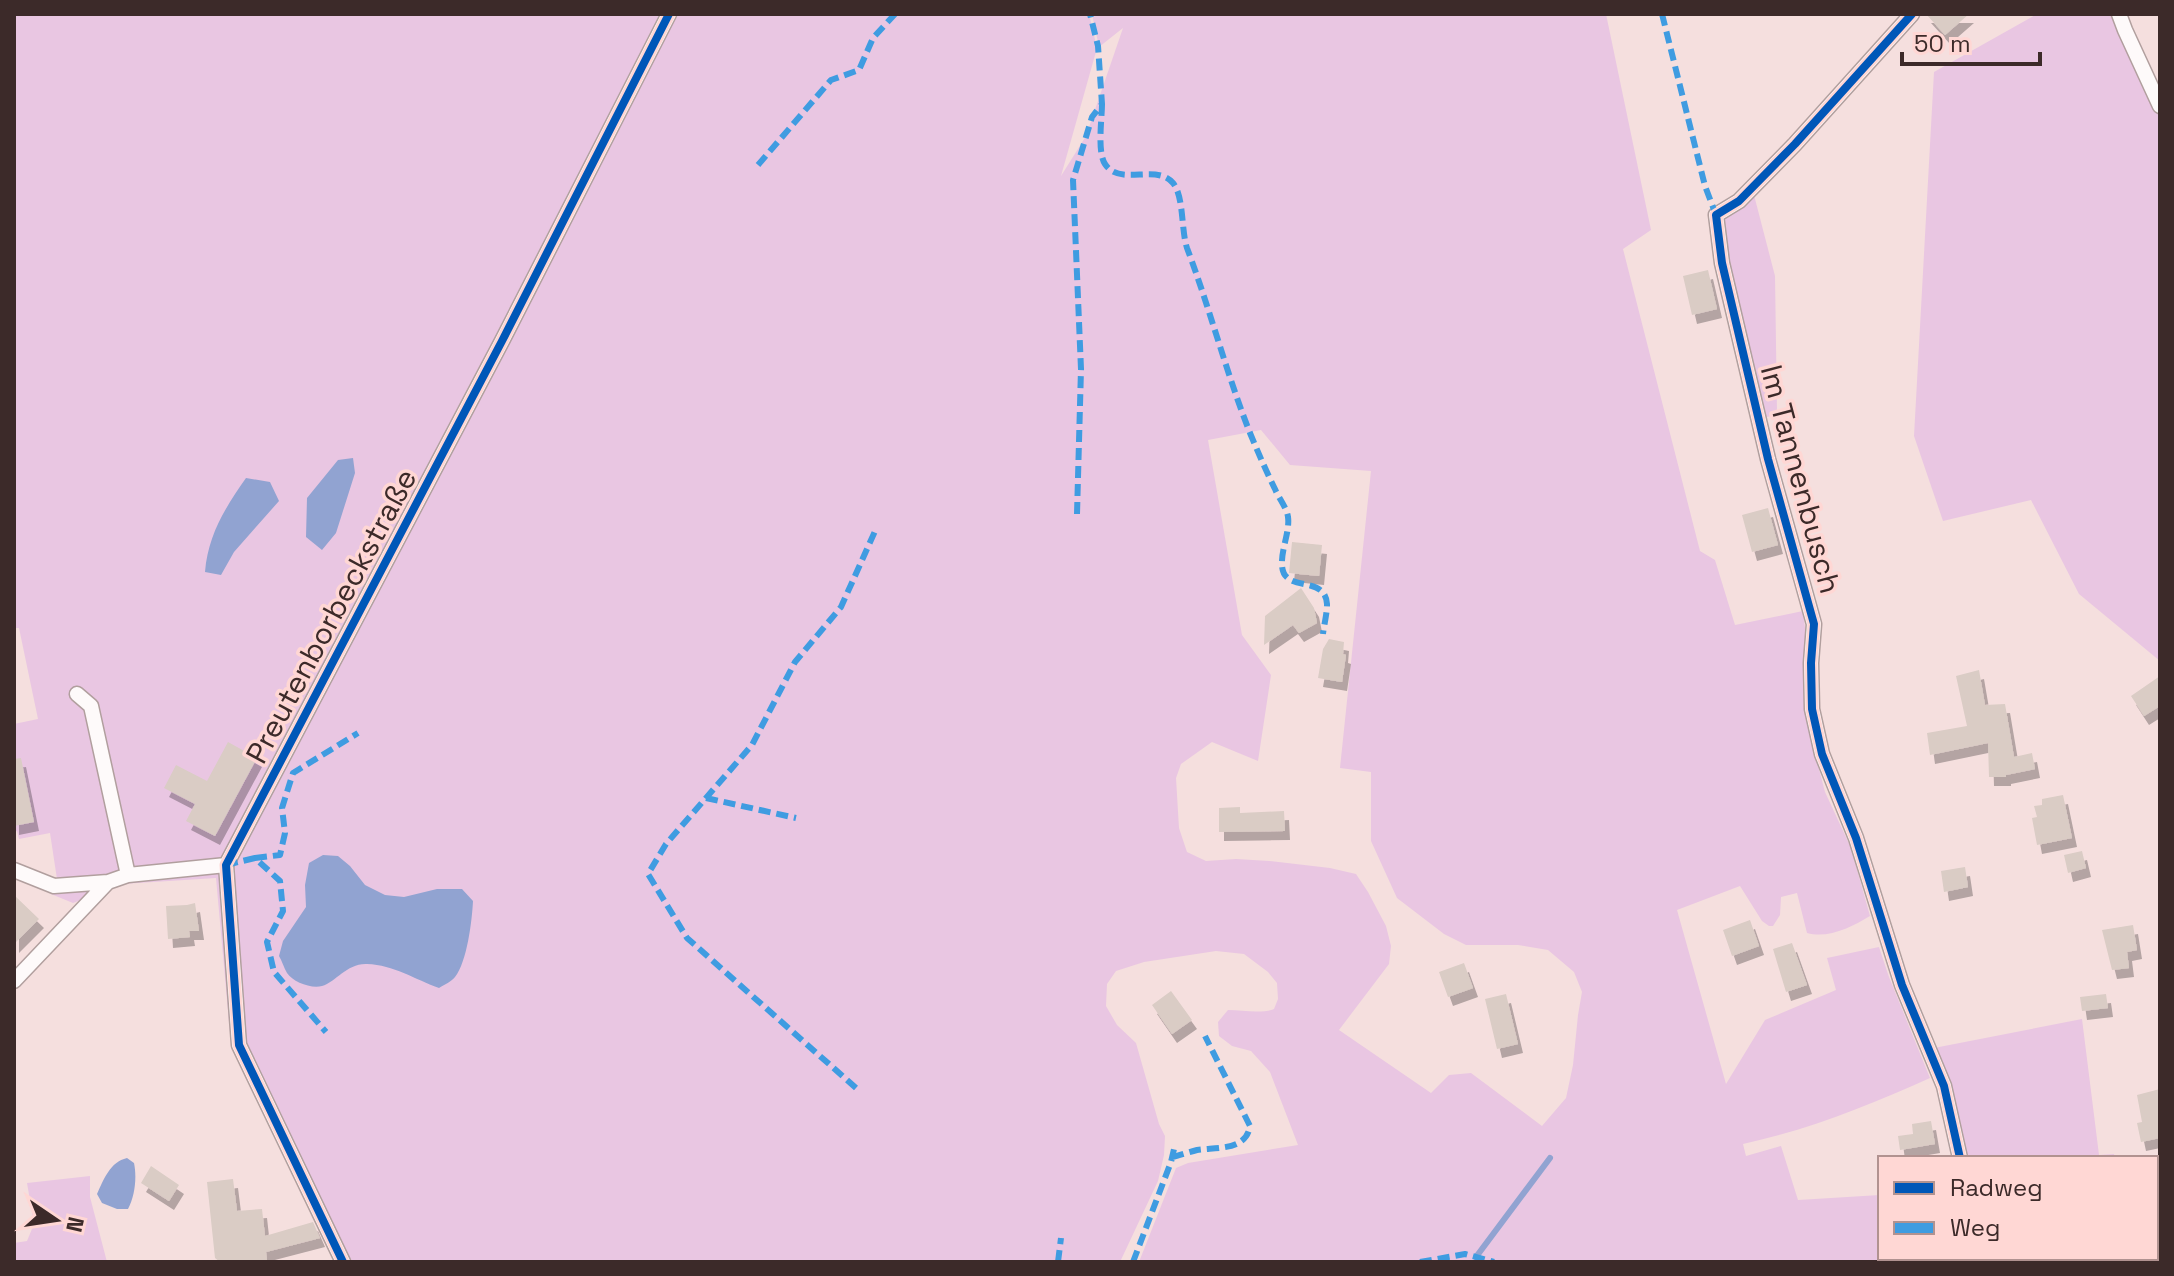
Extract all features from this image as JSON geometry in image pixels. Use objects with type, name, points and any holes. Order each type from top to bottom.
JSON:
[{"type":"street","name":"Preutenborbeckstraße","points":[[226,865],[502,341],[669,14]]},
{"type":"street","name":"Im Tannenbusch","points":[[1912,14],[1795,144],[1739,201],[1716,215],[1722,263],[1764,444],[1814,624],[1812,709],[1822,754],[1856,838],[1902,985],[1944,1086],[1960,1156]]},
{"type":"street","points":[[2119,14],[2160,106]]},
{"type":"street","points":[[77,694],[91,706],[128,875]]},
{"type":"street","points":[[14,870],[54,886],[108,882],[128,875],[226,865],[239,1045],[343,1262]]},
{"type":"street","points":[[14,981],[108,882]]},
{"type":"shaded area","points":[[14,14],[1089,14],[1097,48],[1061,176],[1086,136],[1123,28],[1099,47],[1092,14],[1606,14],[1651,230],[1623,249],[1700,551],[1715,560],[1735,625],[1803,611],[1808,727],[1825,792],[1851,848],[1870,916],[1831,933],[1807,933],[1797,893],[1781,897],[1780,915],[1773,926],[1769,926],[1762,921],[1740,886],[1677,910],[1726,1084],[1765,1020],[1836,990],[1827,958],[1879,947],[1930,1078],[1838,1116],[1743,1144],[1746,1156],[1781,1146],[1798,1200],[1878,1195],[1878,1260],[2158,1260],[2160,1185],[2160,1262],[1139,1262],[1176,1168],[1188,1163],[1298,1145],[1270,1072],[1251,1051],[1232,1046],[1219,1036],[1218,1022],[1228,1010],[1257,1012],[1274,1009],[1278,999],[1277,983],[1244,954],[1216,951],[1144,962],[1116,971],[1107,984],[1106,1006],[1117,1025],[1136,1043],[1165,1136],[1158,1181],[1120,1262],[340,1262],[231,1044],[216,878],[122,884],[73,903],[51,894],[57,879],[50,833],[19,839],[17,831],[14,832],[14,724],[38,719],[19,628],[14,628]],"holes":[[[1261,430],[1290,465],[1371,471],[1340,768],[1371,772],[1371,841],[1397,898],[1444,934],[1466,945],[1518,945],[1548,950],[1574,972],[1582,992],[1573,1065],[1566,1098],[1542,1126],[1471,1073],[1449,1075],[1431,1093],[1339,1030],[1389,964],[1391,946],[1386,926],[1356,874],[1269,861],[1206,861],[1187,852],[1179,828],[1176,778],[1181,764],[1212,742],[1258,761],[1271,675],[1242,635],[1208,440]]]},
{"type":"shaded area","points":[[2037,14],[2116,14],[2121,32],[2160,116],[2160,661],[2079,594],[2031,500],[1943,521],[1914,436],[1934,72]]},
{"type":"shaded area","points":[[1754,195],[1775,276],[1777,412],[1773,416],[1759,418],[1719,216]]},
{"type":"shaded area","points":[[2082,1019],[2099,1155],[2114,1156],[1957,1156],[1934,1048]]},
{"type":"shaded area","points":[[90,1176],[90,1197],[107,1262],[14,1262],[14,1243],[27,1241],[34,1224],[27,1183]]},
{"type":"water","points":[[353,458],[355,473],[336,533],[322,550],[306,537],[307,498],[338,460]]},
{"type":"water","points":[[246,478],[270,482],[279,501],[234,552],[221,575],[205,572],[219,522]]},
{"type":"water","points":[[323,855],[338,856],[365,885],[385,895],[404,897],[437,889],[462,889],[473,901],[466,952],[454,978],[439,988],[395,970],[367,964],[354,966],[318,987],[308,986],[290,976],[279,956],[283,941],[306,907],[305,885],[309,863]]},
{"type":"water","points":[[127,1158],[134,1163],[134,1192],[128,1209],[117,1209],[102,1203],[97,1194],[112,1167]]},
{"type":"building","points":[[1926,14],[1969,14],[1945,35]]},
{"type":"building","points":[[1708,270],[1717,309],[1692,315],[1683,276]]},
{"type":"building","points":[[1768,508],[1778,545],[1752,552],[1742,515]]},
{"type":"building","points":[[1292,542],[1322,545],[1319,576],[1289,573]]},
{"type":"building","points":[[1301,588],[1314,608],[1317,623],[1299,633],[1293,625],[1264,645],[1265,616]]},
{"type":"building","points":[[1329,639],[1344,642],[1343,654],[1346,655],[1342,682],[1318,678],[1323,649]]},
{"type":"building","points":[[1979,670],[1985,705],[2005,704],[2014,757],[2032,753],[2035,769],[2006,777],[1989,777],[1988,743],[1930,755],[1927,733],[1967,726],[1956,676]]},
{"type":"building","points":[[2160,676],[2160,706],[2144,716],[2131,696]]},
{"type":"building","points":[[228,742],[257,758],[215,836],[186,821],[195,804],[164,788],[176,765],[207,781]]},
{"type":"building","points":[[21,758],[34,822],[14,826],[14,759]]},
{"type":"building","points":[[2063,795],[2072,838],[2037,845],[2032,818],[2037,817],[2034,806],[2042,805],[2042,799]]},
{"type":"building","points":[[1240,807],[1240,813],[1284,811],[1285,831],[1219,832],[1219,808]]},
{"type":"building","points":[[2082,851],[2086,868],[2068,873],[2064,855]]},
{"type":"building","points":[[1965,867],[1968,887],[1944,892],[1941,871]]},
{"type":"building","points":[[14,895],[39,919],[14,944]]},
{"type":"building","points":[[195,903],[199,931],[189,931],[190,937],[168,939],[166,906]]},
{"type":"building","points":[[1750,920],[1759,946],[1732,956],[1723,930]]},
{"type":"building","points":[[2133,925],[2137,950],[2127,952],[2129,968],[2112,970],[2102,930]]},
{"type":"building","points":[[1792,943],[1807,985],[1786,992],[1773,949]]},
{"type":"building","points":[[1464,963],[1473,988],[1448,997],[1439,972]]},
{"type":"building","points":[[1171,991],[1192,1020],[1172,1034],[1152,1005]]},
{"type":"building","points":[[1506,994],[1518,1044],[1497,1049],[1485,999]]},
{"type":"building","points":[[2106,994],[2108,1008],[2082,1011],[2080,997]]},
{"type":"building","points":[[2160,1089],[2160,1138],[2141,1142],[2137,1123],[2142,1122],[2137,1095]]},
{"type":"building","points":[[1931,1121],[1935,1144],[1900,1150],[1898,1136],[1913,1134],[1912,1124]]},
{"type":"building","points":[[151,1166],[179,1185],[169,1201],[141,1183]]},
{"type":"building","points":[[233,1179],[237,1211],[262,1209],[265,1236],[313,1222],[320,1238],[266,1252],[267,1260],[220,1262],[215,1258],[207,1182]]},
{"type":"waterway","points":[[1476,1257],[1550,1158]]},
{"type":"marked path","points":[[758,165],[831,80],[859,70],[873,38],[895,14]]},
{"type":"marked path","points":[[1077,514],[1081,369],[1073,180],[1092,117],[1102,104],[1098,46],[1090,14]]},
{"type":"marked path","points":[[1662,14],[1705,186],[1716,215]]},
{"type":"marked path","points":[[1102,104],[1101,143],[1105,164],[1120,174],[1166,177],[1177,189],[1187,248],[1233,387],[1287,514],[1288,528],[1282,559],[1284,574],[1289,579],[1319,589],[1325,595],[1327,608],[1323,634]]},
{"type":"marked path","points":[[856,1088],[687,938],[648,874],[666,844],[752,745],[795,662],[841,607],[876,529]]},
{"type":"marked path","points":[[255,858],[280,855],[285,833],[282,808],[293,773],[358,733]]},
{"type":"marked path","points":[[706,798],[796,818]]},
{"type":"marked path","points":[[226,865],[255,858],[280,881],[283,911],[267,942],[274,972],[326,1032]]},
{"type":"marked path","points":[[1172,1157],[1237,1144],[1243,1140],[1250,1126],[1205,1036]]},
{"type":"marked path","points":[[1133,1262],[1174,1149]]},
{"type":"marked path","points":[[1058,1262],[1061,1238]]},
{"type":"marked path","points":[[1420,1262],[1465,1254],[1494,1262]]},
{"type":"cycle path","points":[[343,1262],[239,1045],[226,865],[502,341],[669,14]]},
{"type":"cycle path","points":[[1912,14],[1795,144],[1739,201],[1716,215],[1722,263],[1768,459],[1814,624],[1812,709],[1822,754],[1856,838],[1902,985],[1944,1086],[1960,1156]]}]
